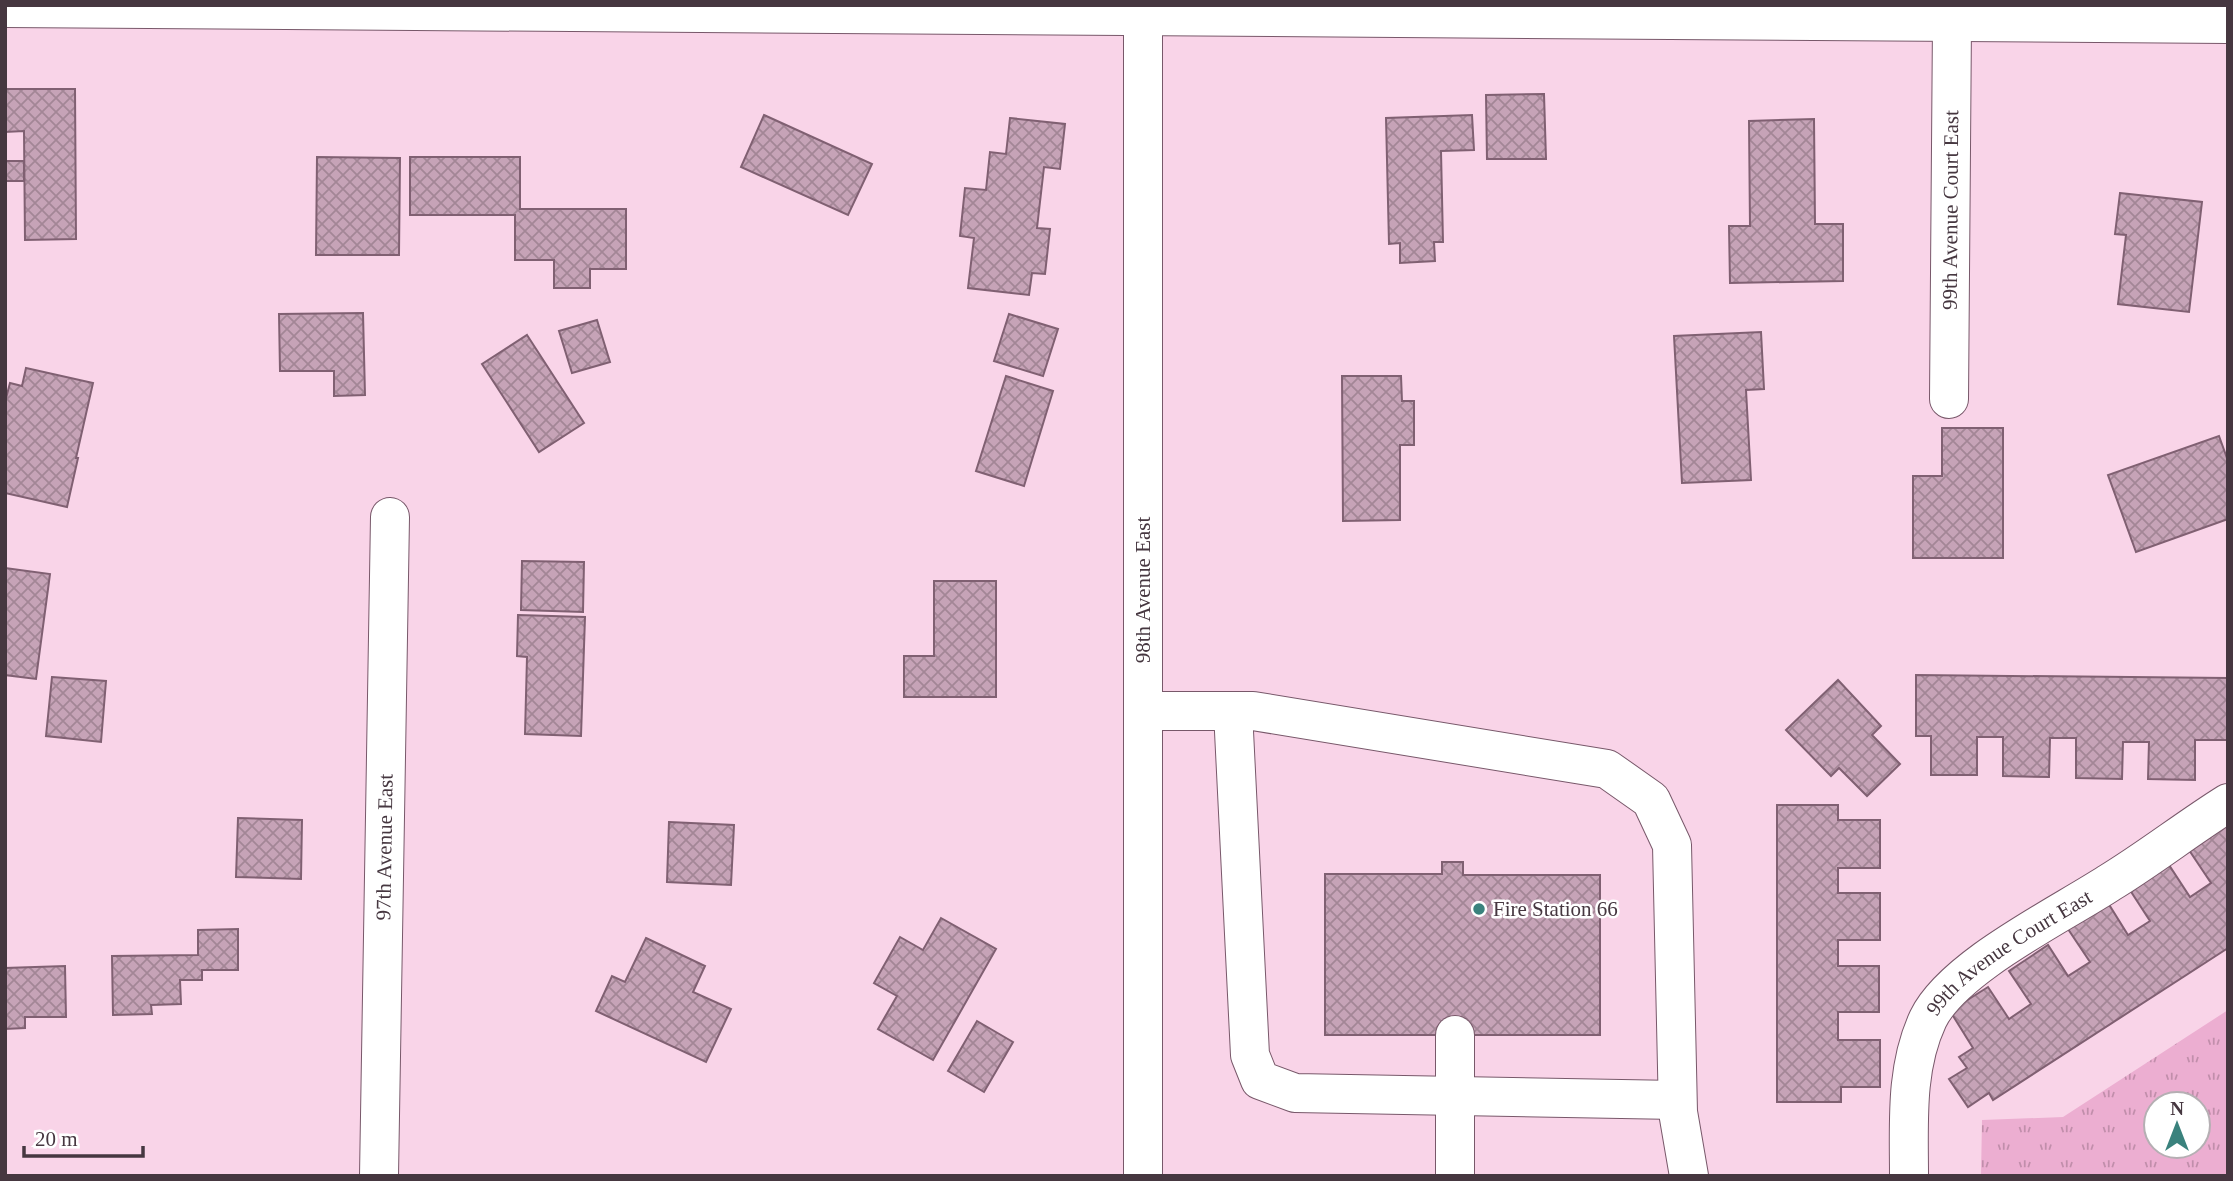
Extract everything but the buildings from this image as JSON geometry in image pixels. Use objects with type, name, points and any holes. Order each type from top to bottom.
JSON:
[{"type":"street","points":[[5,8],[1143,10],[2228,24]]},
{"type":"street","name":"98th Avenue East","points":[[1143,10],[1143,1176]]},
{"type":"street","name":"99th Avenue Court East","points":[[1949,399],[1952,22]]},
{"type":"street","name":"97th Avenue East","points":[[379,1176],[390,517]]},
{"type":"street","points":[[1143,711],[1252,711],[1607,769],[1651,800],[1672,845],[1677,1100],[1689,1176]]},
{"type":"street","points":[[1233,711],[1250,1055],[1260,1080],[1296,1093],[1677,1100]]},
{"type":"street","name":"99th Avenue Court East","points":[[1909,1176],[1909,1098],[1914,1062],[1929,1017],[1927,1002],[2228,803]]},
{"type":"street","points":[[1455,1035],[1455,1176]]},
{"type":"green space","points":[[2228,1010],[2228,1176],[1981,1176],[1982,1120],[2063,1117]]},
{"type":"place","name":"Fire Station 66","points":[[1479,909]]}]
